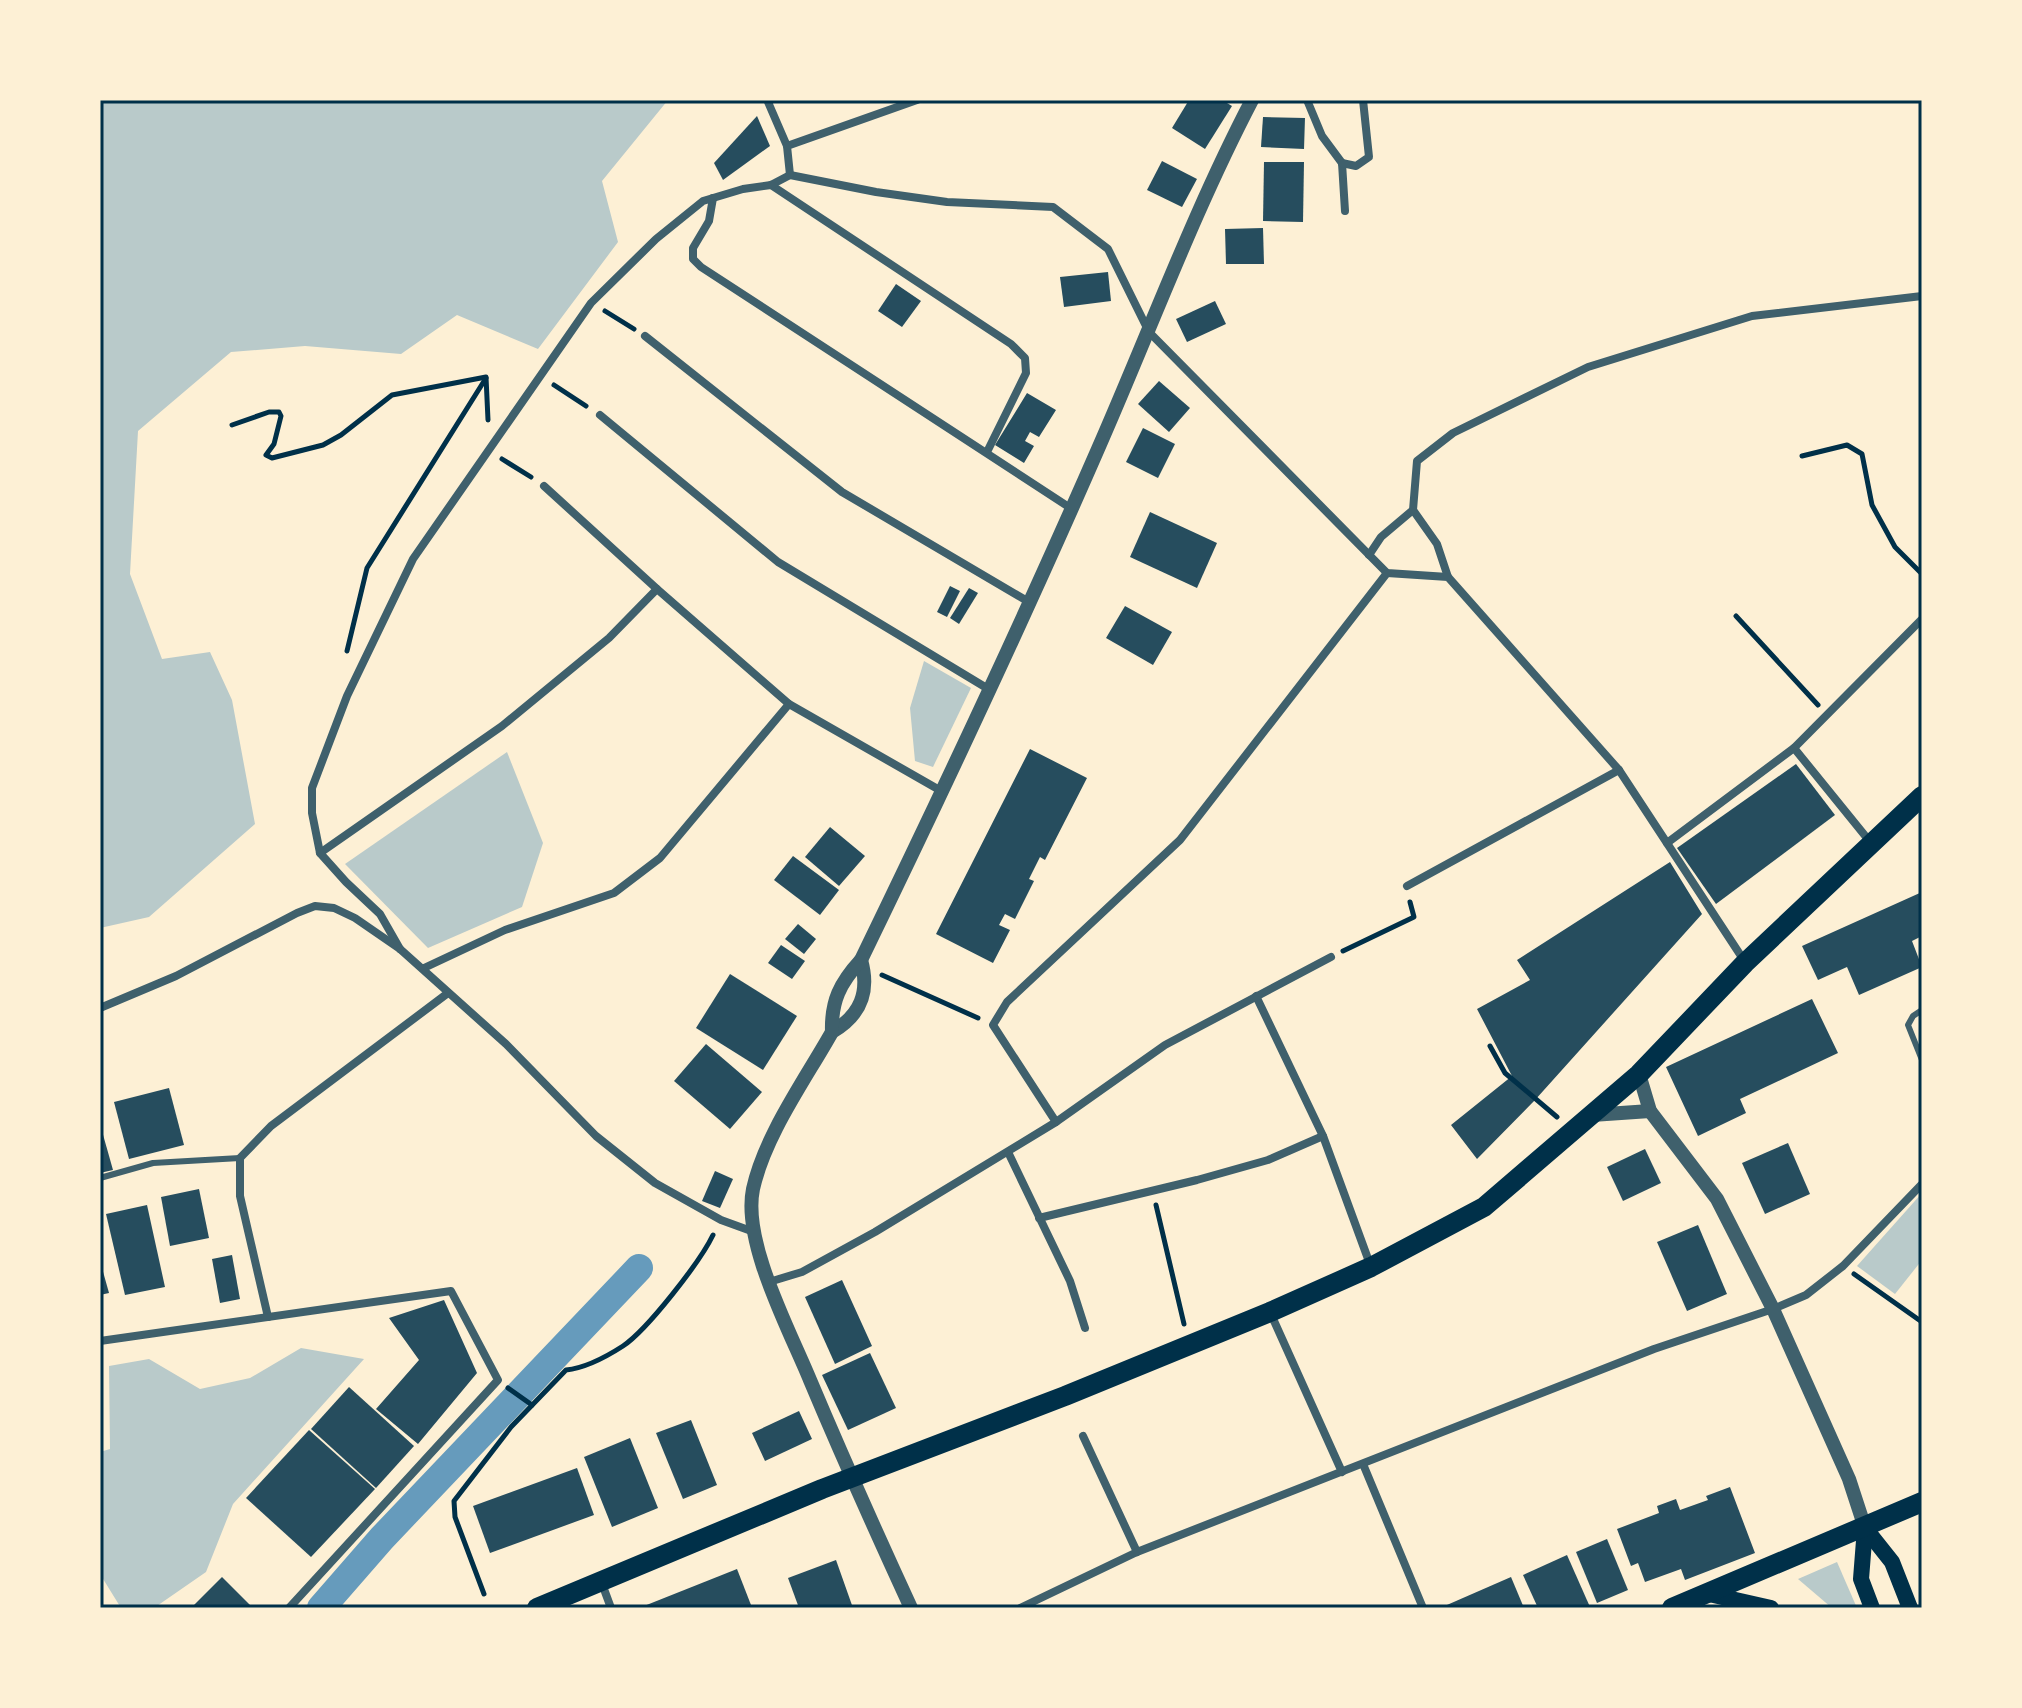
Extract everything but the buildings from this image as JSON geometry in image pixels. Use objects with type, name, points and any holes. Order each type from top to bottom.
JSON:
[{"type":"main road","points":[[537,1608],[850,1478],[1065,1396],[1270,1312],[1371,1267],[1484,1207],[1639,1074],[1745,963],[1922,796]]},
{"type":"main road","points":[[1672,1608],[1922,1502]]},
{"type":"main road","points":[[1865,1528],[1861,1579],[1872,1608]]},
{"type":"main road","points":[[1865,1528],[1892,1562],[1910,1608]]},
{"type":"main road","points":[[1709,1594],[1771,1608]]},
{"type":"street","points":[[787,146],[917,100]]},
{"type":"street","points":[[832,1032],[831,1013],[836,992],[861,960],[991,691],[1224,154],[1252,100]]},
{"type":"street","points":[[1307,100],[1322,136],[1342,163],[1345,211]]},
{"type":"street","points":[[1342,163],[1356,166],[1369,157],[1363,100]]},
{"type":"street","points":[[769,101],[787,146],[790,175]]},
{"type":"street","points":[[400,949],[380,914],[320,853],[312,813],[312,788],[347,696],[413,559],[591,303],[656,239],[703,201],[743,189],[771,185],[790,175],[947,202],[1053,207],[1108,249],[1149,332],[1387,573],[1448,577]]},
{"type":"street","points":[[771,185],[1011,344],[1025,358],[1026,373],[987,452]]},
{"type":"street","points":[[713,198],[709,221],[693,248],[693,259],[701,267],[1072,509]]},
{"type":"street","points":[[1745,963],[1619,770],[1448,577],[1437,544],[1413,510],[1417,461],[1453,433],[1588,367],[1752,316],[1922,296]]},
{"type":"street","points":[[645,336],[842,492],[1029,602]]},
{"type":"street","points":[[600,415],[778,562],[991,691]]},
{"type":"street","points":[[544,486],[789,704],[943,792]]},
{"type":"street","points":[[1369,555],[1381,537],[1413,510]]},
{"type":"street","points":[[1056,1122],[993,1025],[1007,1002],[1180,840],[1387,573]]},
{"type":"street","points":[[320,853],[502,726],[609,638],[657,589]]},
{"type":"street","points":[[1667,843],[1794,748],[1922,619]]},
{"type":"street","points":[[424,968],[505,930],[614,893],[660,858],[789,704]]},
{"type":"street","points":[[1794,748],[1872,844]]},
{"type":"street","points":[[1407,886],[1619,770]]},
{"type":"street","points":[[100,1008],[176,976],[297,913],[315,906],[334,908],[355,918],[424,968],[506,1044],[596,1136],[655,1183],[721,1220],[754,1232]]},
{"type":"street","points":[[769,1282],[802,1272],[875,1232],[1056,1122],[1165,1045],[1331,957]]},
{"type":"street","points":[[861,960],[866,978],[860,1005],[848,1022],[832,1032],[768,1146],[753,1191],[754,1232],[769,1282],[850,1478],[911,1608]]},
{"type":"street","points":[[268,1317],[240,1196],[240,1158],[271,1126],[448,993]]},
{"type":"street","points":[[1256,996],[1323,1136],[1371,1267]]},
{"type":"street","points":[[1639,1074],[1650,1111],[1717,1199],[1773,1309],[1825,1422],[1865,1528]]},
{"type":"street","points":[[1592,1115],[1650,1111]]},
{"type":"street","points":[[1039,1218],[1268,1160],[1323,1136]]},
{"type":"street","points":[[1008,1152],[1070,1281],[1085,1328]]},
{"type":"street","points":[[1020,1608],[1137,1552],[1654,1349],[1806,1295],[1843,1266],[1922,1184]]},
{"type":"street","points":[[100,1341],[451,1291],[499,1381],[289,1608]]},
{"type":"street","points":[[1270,1312],[1342,1472]]},
{"type":"street","points":[[1083,1436],[1137,1552]]},
{"type":"street","points":[[1363,1464],[1423,1608]]},
{"type":"street","points":[[601,1581],[611,1608]]},
{"type":"lane","points":[[1922,1010],[1913,1016],[1908,1025],[1922,1060]]},
{"type":"lane","points":[[100,1178],[153,1163],[240,1158]]},
{"type":"path","points":[[591,303],[645,336]]},
{"type":"path","points":[[486,377],[489,450],[544,486]]},
{"type":"path","points":[[232,425],[269,412],[279,412],[281,416],[274,444],[266,455],[272,458],[332,440],[392,395],[486,377]]},
{"type":"path","points":[[347,651],[367,568],[486,377]]},
{"type":"path","points":[[542,377],[600,415]]},
{"type":"path","points":[[1802,456],[1847,445],[1862,454],[1872,505],[1895,547],[1922,574]]},
{"type":"path","points":[[1736,616],[1826,715]]},
{"type":"path","points":[[1331,957],[1414,917],[1407,886]]},
{"type":"path","points":[[882,975],[993,1025]]},
{"type":"path","points":[[1490,1046],[1505,1073],[1536,1099]]},
{"type":"path","points":[[1152,1191],[1189,1344]]},
{"type":"path","points":[[484,1594],[455,1517],[454,1501],[511,1427],[566,1370],[581,1368],[625,1345],[668,1300],[710,1242],[721,1220]]},
{"type":"path","points":[[1843,1266],[1922,1322]]},
{"type":"path","points":[[499,1381],[531,1404]]},
{"type":"shaded area","points":[[100,100],[668,100],[602,181],[618,242],[538,349],[457,315],[401,354],[305,346],[231,352],[138,431],[130,574],[162,659],[210,652],[232,700],[255,824],[149,917],[100,928]]},
{"type":"shaded area","points":[[924,661],[971,688],[933,767],[915,761],[910,708]]},
{"type":"shaded area","points":[[507,752],[543,843],[522,907],[428,948],[345,864]]},
{"type":"shaded area","points":[[1922,1193],[1922,1260],[1895,1294],[1857,1266]]},
{"type":"shaded area","points":[[301,1348],[364,1359],[233,1504],[206,1572],[154,1608],[121,1608],[100,1574],[100,1452],[110,1449],[109,1366],[149,1359],[200,1389],[250,1378]]},
{"type":"shaded area","points":[[1837,1562],[1857,1608],[1832,1608],[1798,1579]]},
{"type":"waterway","points":[[321,1608],[382,1538],[639,1268]]}]
